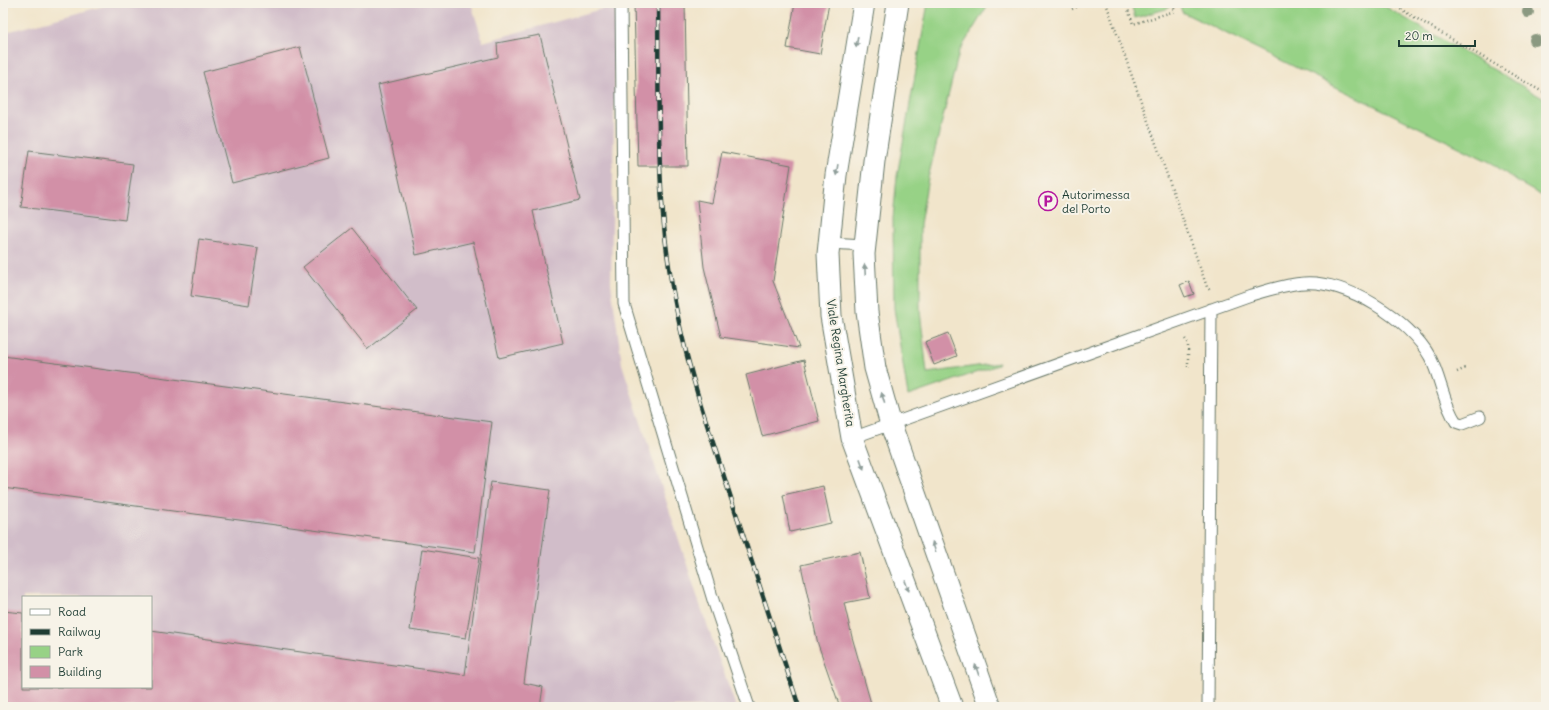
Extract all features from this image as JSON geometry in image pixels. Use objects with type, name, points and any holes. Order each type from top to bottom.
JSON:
[{"type":"street","name":"Viale Regina Margherita","points":[[864,3],[836,175],[829,243],[831,316],[852,438],[952,707]]},
{"type":"street","points":[[898,3],[874,161],[864,254],[867,312],[872,352],[891,425],[990,707]]},
{"type":"lane","points":[[621,3],[624,304],[713,600],[748,707]]},
{"type":"lane","points":[[829,243],[865,245]]},
{"type":"lane","points":[[852,438],[1211,309],[1282,286],[1306,283],[1348,291],[1373,304],[1398,320],[1417,338],[1430,357],[1448,408],[1456,422],[1462,424],[1480,417]]},
{"type":"lane","points":[[1208,707],[1211,309]]},
{"type":"path","points":[[1072,9],[1085,3]]},
{"type":"path","points":[[1106,3],[1202,272],[1210,290]]},
{"type":"path","points":[[1126,3],[1133,24],[1174,10],[1172,3]]},
{"type":"path","points":[[1390,3],[1546,94]]},
{"type":"path","points":[[1183,337],[1188,343],[1188,369]]},
{"type":"shaded area","points":[[115,3],[471,3],[483,42],[616,5],[611,283],[622,364],[699,602],[736,707],[3,707],[3,33]]},
{"type":"green space","points":[[928,3],[989,3],[959,52],[928,178],[920,224],[920,311],[927,373],[999,363],[998,365],[908,396],[894,308],[893,218],[897,176]]},
{"type":"green space","points":[[1131,3],[1168,3],[1169,8],[1135,18]]},
{"type":"green space","points":[[1179,3],[1379,3],[1546,100],[1546,198],[1519,183],[1492,163],[1182,12]]},
{"type":"building","points":[[634,3],[685,3],[688,166],[638,166]]},
{"type":"building","points":[[795,3],[829,3],[820,54],[787,48]]},
{"type":"building","points":[[540,35],[580,200],[533,211],[563,343],[499,358],[473,242],[416,255],[378,85],[498,57],[497,43]]},
{"type":"building","points":[[300,47],[329,158],[232,183],[203,72]]},
{"type":"building","points":[[29,151],[133,164],[125,220],[21,207]]},
{"type":"building","points":[[722,152],[791,165],[773,281],[799,348],[721,337],[704,267],[697,200],[712,203]]},
{"type":"building","points":[[352,228],[417,310],[368,349],[303,267]]},
{"type":"building","points":[[199,239],[258,248],[249,305],[191,296]]},
{"type":"building","points":[[1189,281],[1194,294],[1185,297],[1180,285]]},
{"type":"building","points":[[948,333],[957,356],[934,365],[925,342]]},
{"type":"building","points":[[3,356],[492,422],[475,552],[3,488]]},
{"type":"building","points":[[804,360],[819,421],[762,436],[746,375]]},
{"type":"building","points":[[491,482],[550,490],[524,683],[543,687],[540,707],[3,707],[3,611],[22,613],[22,688],[152,688],[152,631],[465,675]]},
{"type":"building","points":[[823,486],[831,523],[790,532],[783,495]]},
{"type":"building","points":[[422,549],[479,558],[466,638],[410,630]]},
{"type":"building","points":[[860,552],[870,598],[844,603],[872,707],[840,707],[818,644],[801,565]]},
{"type":"railway","points":[[658,3],[660,168],[665,234],[675,304],[687,358],[703,412],[799,707]]},
{"type":"place","name":"Autorimessa del Porto","points":[[1048,201]]}]
